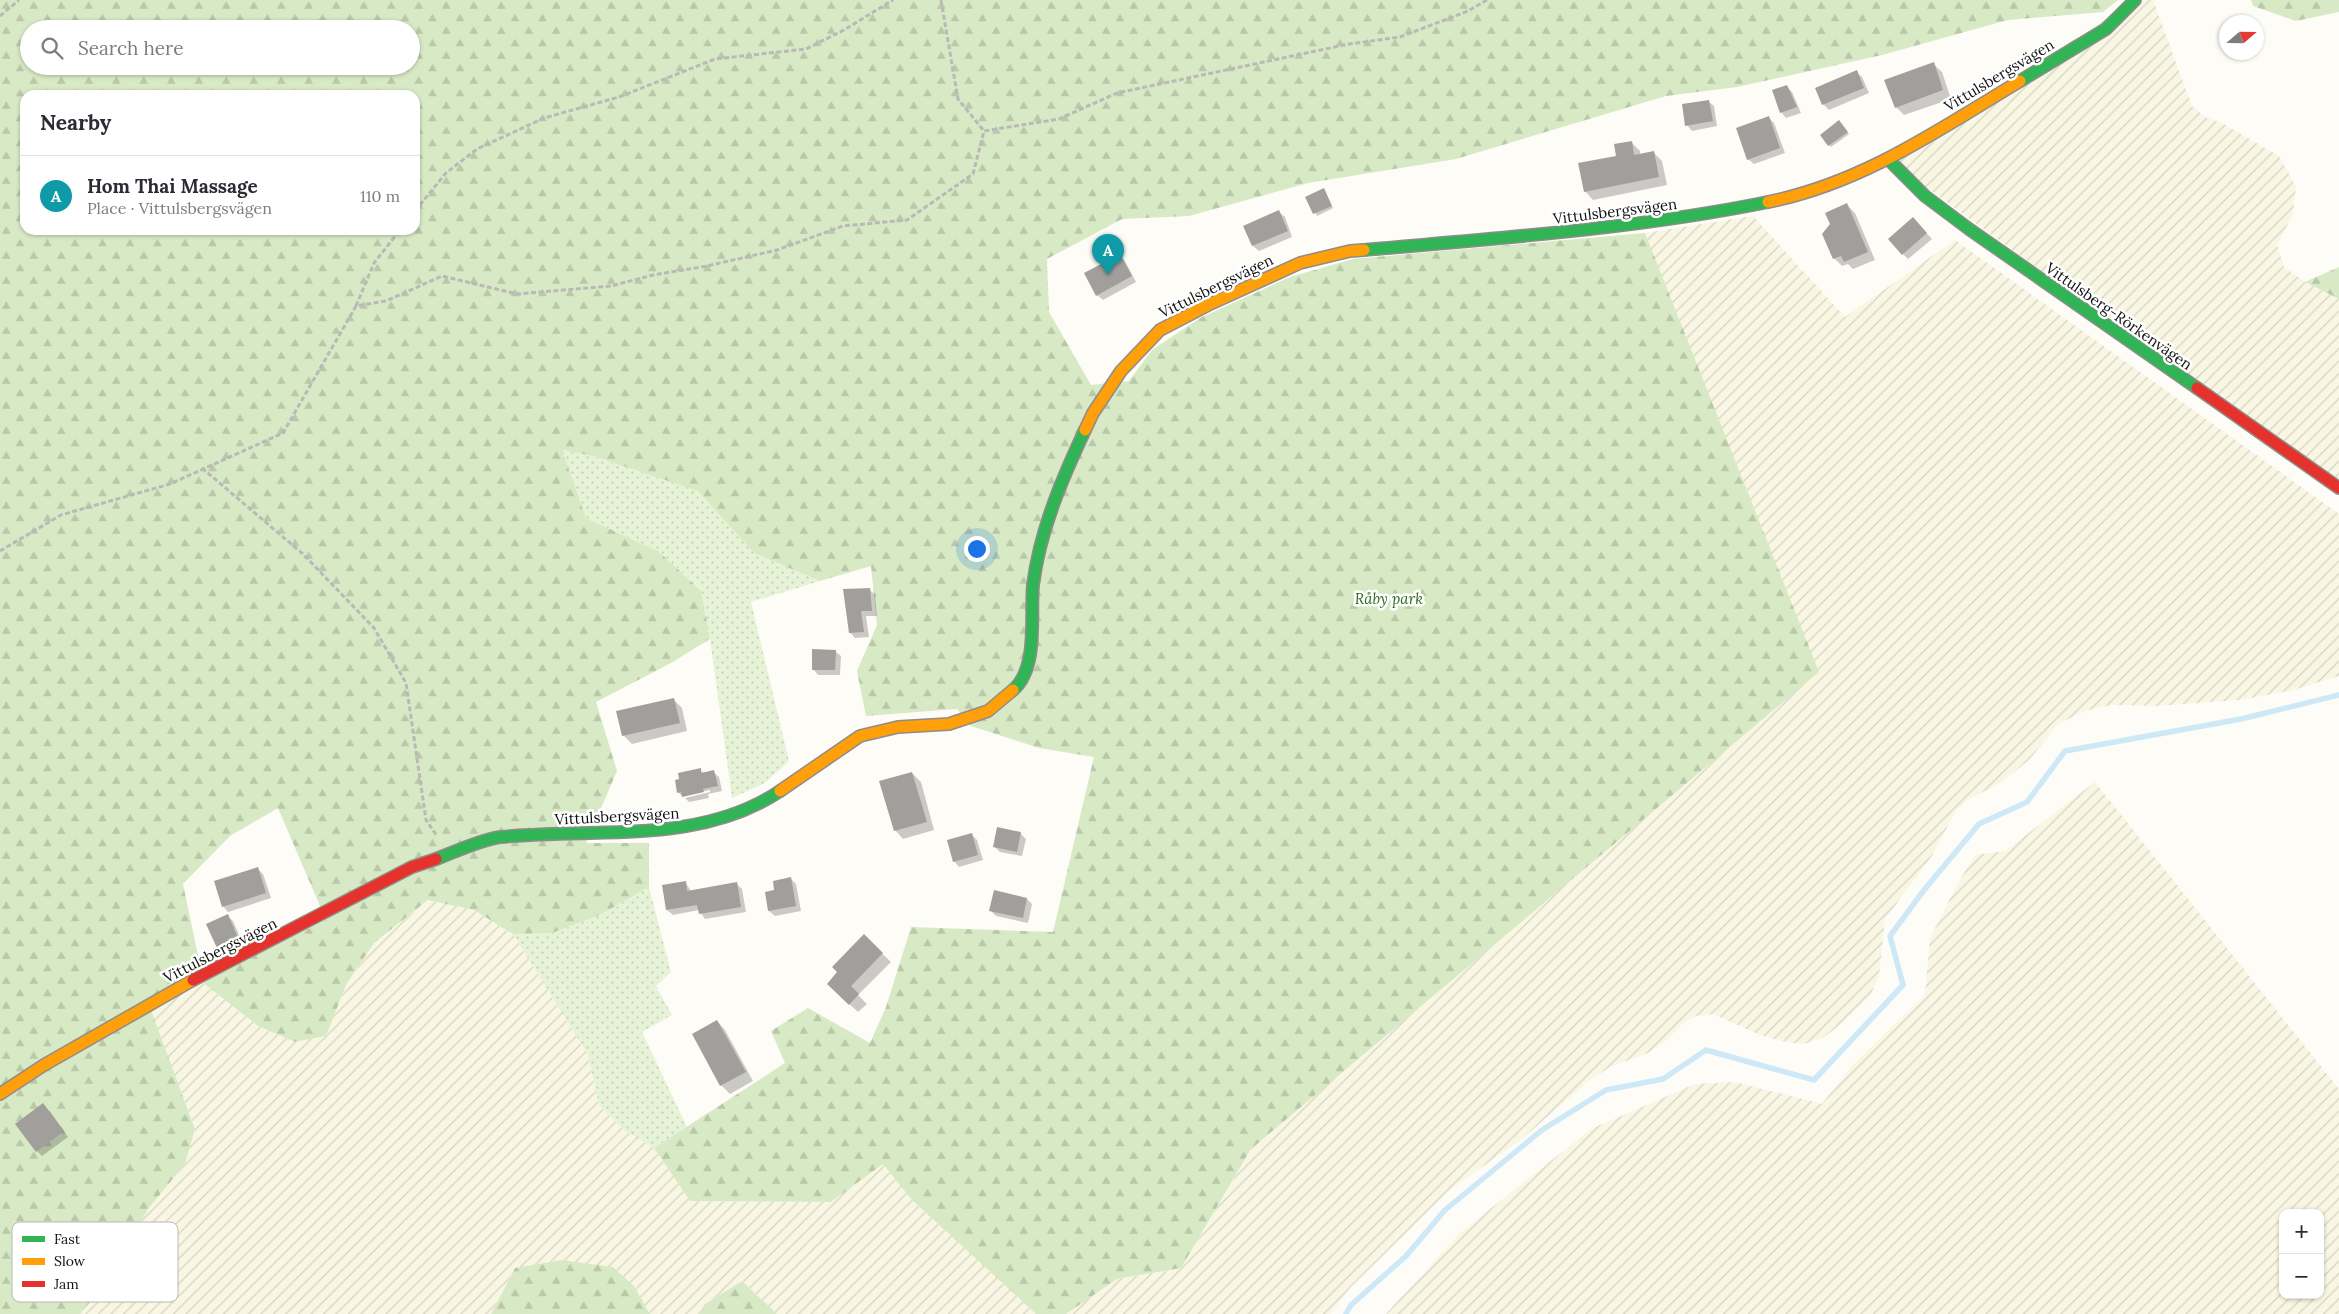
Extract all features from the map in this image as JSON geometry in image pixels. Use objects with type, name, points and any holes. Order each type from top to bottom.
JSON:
[{"type":"street","name":"Vittulsbergsvägen","points":[[0,1094],[169,992],[412,867],[499,837],[686,828],[734,813],[772,796],[860,736],[898,727],[950,724],[988,710],[1019,685],[1032,650],[1033,585],[1043,535],[1064,472],[1093,413],[1121,371],[1160,330],[1208,305],[1300,263],[1350,251],[1513,238],[1693,217],[1794,196],[1844,179],[1889,160],[2106,29],[2135,0]]},
{"type":"street","name":"Vittulsberg-Rörkenvägen","points":[[1889,160],[1925,196],[1970,229],[2339,488]]},
{"type":"path","points":[[0,16],[19,0]]},
{"type":"path","points":[[420,205],[446,173],[477,149],[544,118],[619,97],[715,58],[806,49],[844,30],[893,0]]},
{"type":"path","points":[[940,0],[958,99],[984,131]]},
{"type":"path","points":[[984,131],[1059,119],[1117,93],[1349,44],[1400,37],[1468,11],[1487,0]]},
{"type":"path","points":[[356,306],[386,302],[442,276],[517,294],[611,286],[653,275],[708,266],[777,250],[843,226],[907,220],[973,174],[984,131]]},
{"type":"path","points":[[0,551],[61,515],[170,484],[283,433],[356,306],[374,263],[396,235]]},
{"type":"path","points":[[202,468],[303,554],[374,628],[406,683],[426,820],[450,854]]},
{"type":"shaded area","points":[[2135,0],[2153,0],[2192,106],[2205,117],[2220,122],[2279,156],[2296,187],[2293,214],[2277,245],[2284,267],[2305,282],[2339,299],[2339,488],[1889,160]]},
{"type":"shaded area","points":[[1753,216],[1845,317],[1955,240],[2339,514],[2339,676],[2290,691],[2239,700],[2156,706],[2111,705],[2085,711],[2058,724],[2030,759],[2001,783],[1969,799],[1957,809],[1932,856],[1885,919],[1879,976],[1870,996],[1841,1024],[1823,1038],[1804,1044],[1786,1042],[1760,1035],[1713,1014],[1696,1016],[1684,1022],[1667,1040],[1648,1053],[1610,1067],[1586,1083],[1522,1139],[1451,1189],[1350,1288],[1331,1314],[1066,1314],[1117,1279],[1181,1268],[1251,1150],[1645,233]]},
{"type":"shaded area","points":[[2095,782],[2339,1089],[2339,1314],[1386,1314],[1460,1233],[1591,1129],[1695,1084],[1735,1082],[1822,1104],[1851,1067],[1925,995],[1930,938],[1958,883],[1975,855],[2005,851]]},
{"type":"shaded area","points":[[429,900],[474,910],[513,934],[588,1055],[599,1105],[625,1131],[654,1148],[690,1201],[831,1202],[883,1164],[911,1199],[1036,1314],[777,1314],[742,1281],[705,1304],[698,1314],[650,1314],[634,1286],[515,1268],[491,1314],[80,1314],[90,1302],[178,1302],[178,1222],[140,1222],[148,1209],[185,1164],[195,1129],[151,1010],[202,982],[258,1026],[295,1042],[326,1036],[346,985],[374,943]]},
{"type":"green space","name":"Råby park","points":[[0,0],[2118,0],[2103,12],[2008,20],[1882,55],[1737,87],[1666,96],[1456,159],[1308,183],[1189,216],[1122,219],[1047,259],[1049,312],[1091,385],[1129,381],[1152,350],[1200,318],[1290,277],[1353,259],[1645,233],[1819,672],[1251,1149],[1181,1268],[1117,1279],[1066,1314],[1036,1314],[911,1199],[883,1164],[831,1202],[690,1201],[654,1148],[785,1063],[771,1031],[808,1008],[870,1043],[886,1007],[911,927],[1053,932],[1094,757],[1039,748],[971,726],[957,709],[866,716],[857,671],[877,625],[871,566],[820,581],[754,553],[698,491],[593,456],[562,450],[586,518],[658,551],[701,590],[710,639],[671,663],[596,702],[617,771],[586,843],[649,843],[649,887],[600,915],[552,933],[513,934],[474,910],[428,900],[374,943],[346,985],[326,1036],[295,1042],[258,1026],[202,982],[326,920],[278,808],[230,836],[183,884],[201,970],[151,1010],[195,1129],[185,1164],[148,1209],[140,1222],[12,1222],[12,1302],[90,1302],[80,1314],[0,1314]]},
{"type":"green space","points":[[2251,0],[2339,0],[2339,12],[2296,21],[2253,6]]},
{"type":"green space","points":[[2339,267],[2339,299],[2305,282]]},
{"type":"green space","points":[[561,450],[593,456],[699,491],[754,553],[820,581],[751,602],[789,761],[765,783],[732,798],[710,639],[701,589],[658,551],[586,518]]},
{"type":"green space","points":[[649,887],[671,972],[656,986],[672,1015],[642,1032],[687,1127],[654,1148],[625,1131],[599,1105],[588,1055],[513,934],[552,933],[600,915]]},
{"type":"green space","points":[[561,1260],[613,1267],[634,1286],[650,1314],[491,1314],[515,1268]]},
{"type":"green space","points":[[742,1281],[777,1314],[698,1314],[705,1304]]},
{"type":"building","points":[[1934,62],[1943,90],[1895,108],[1884,80]]},
{"type":"building","points":[[1857,70],[1864,88],[1822,105],[1815,88]]},
{"type":"building","points":[[1787,85],[1797,107],[1780,113],[1772,90]]},
{"type":"building","points":[[1709,100],[1713,121],[1685,126],[1682,104]]},
{"type":"building","points":[[1769,116],[1780,148],[1747,160],[1736,128]]},
{"type":"building","points":[[1839,120],[1848,132],[1828,146],[1820,135]]},
{"type":"building","points":[[1632,141],[1634,155],[1654,151],[1659,177],[1584,192],[1578,163],[1616,156],[1614,144]]},
{"type":"building","points":[[1324,188],[1332,206],[1313,214],[1305,197]]},
{"type":"building","points":[[1847,203],[1868,252],[1844,262],[1841,256],[1833,259],[1822,234],[1830,224],[1825,213]]},
{"type":"building","points":[[1279,210],[1288,231],[1252,246],[1243,226]]},
{"type":"building","points":[[1913,217],[1927,233],[1902,255],[1888,239]]},
{"type":"building","points":[[1120,254],[1132,276],[1096,296],[1084,273]]},
{"type":"building","points":[[870,588],[872,611],[861,611],[864,632],[849,633],[843,589]]},
{"type":"building","points":[[812,649],[836,650],[835,670],[812,670]]},
{"type":"building","points":[[674,698],[680,723],[622,736],[616,711]]},
{"type":"building","points":[[701,768],[701,773],[714,770],[718,786],[703,789],[704,792],[682,797],[681,792],[677,793],[675,780],[679,779],[678,773]]},
{"type":"building","points":[[912,772],[927,822],[894,831],[879,781]]},
{"type":"building","points":[[997,827],[1021,832],[1017,852],[993,847]]},
{"type":"building","points":[[972,833],[978,855],[953,862],[947,840]]},
{"type":"building","points":[[258,867],[266,893],[222,907],[214,881]]},
{"type":"building","points":[[791,877],[796,906],[768,911],[765,892],[774,890],[773,881]]},
{"type":"building","points":[[686,881],[687,891],[737,882],[741,907],[699,914],[697,905],[666,910],[662,885]]},
{"type":"building","points":[[994,890],[1027,898],[1023,918],[989,911]]},
{"type":"building","points":[[228,914],[238,938],[217,948],[206,924]]},
{"type":"building","points":[[864,934],[883,953],[851,986],[859,994],[849,1005],[827,984],[837,972],[832,967]]},
{"type":"building","points":[[717,1020],[746,1072],[720,1086],[692,1034]]},
{"type":"building","points":[[43,1103],[64,1131],[36,1152],[15,1124]]},
{"type":"waterway","points":[[1346,1314],[1351,1305],[1406,1256],[1445,1210],[1542,1130],[1606,1090],[1663,1079],[1706,1050],[1814,1080],[1903,985],[1890,936],[1924,890],[1979,824],[2027,802],[2065,751],[2241,719],[2339,695]]},
{"type":"traffic: fast","points":[[2020,81],[2106,29],[2135,0]]},
{"type":"traffic: fast","points":[[1889,160],[1925,196],[1969,229],[2197,388]]},
{"type":"traffic: fast","points":[[1364,250],[1617,226],[1768,202]]},
{"type":"traffic: fast","points":[[1013,690],[1027,669],[1030,655],[1033,585],[1046,525],[1060,486],[1085,430]]},
{"type":"traffic: fast","points":[[436,859],[477,843],[501,837],[536,834],[645,831],[680,827],[715,820],[748,808],[780,791]]},
{"type":"traffic: slow","points":[[1768,202],[1836,182],[1868,168],[1929,136],[2020,81]]},
{"type":"traffic: slow","points":[[1085,430],[1093,413],[1121,371],[1160,330],[1208,305],[1300,263],[1350,251],[1364,250]]},
{"type":"traffic: slow","points":[[780,791],[860,736],[898,727],[949,724],[988,711],[1013,690]]},
{"type":"traffic: slow","points":[[0,1094],[44,1065],[193,980]]},
{"type":"traffic: jam","points":[[2197,388],[2339,488]]},
{"type":"traffic: jam","points":[[193,980],[412,867],[436,859]]},
{"type":"place","name":"Hom Thai Massage","points":[[1108,275]]}]
